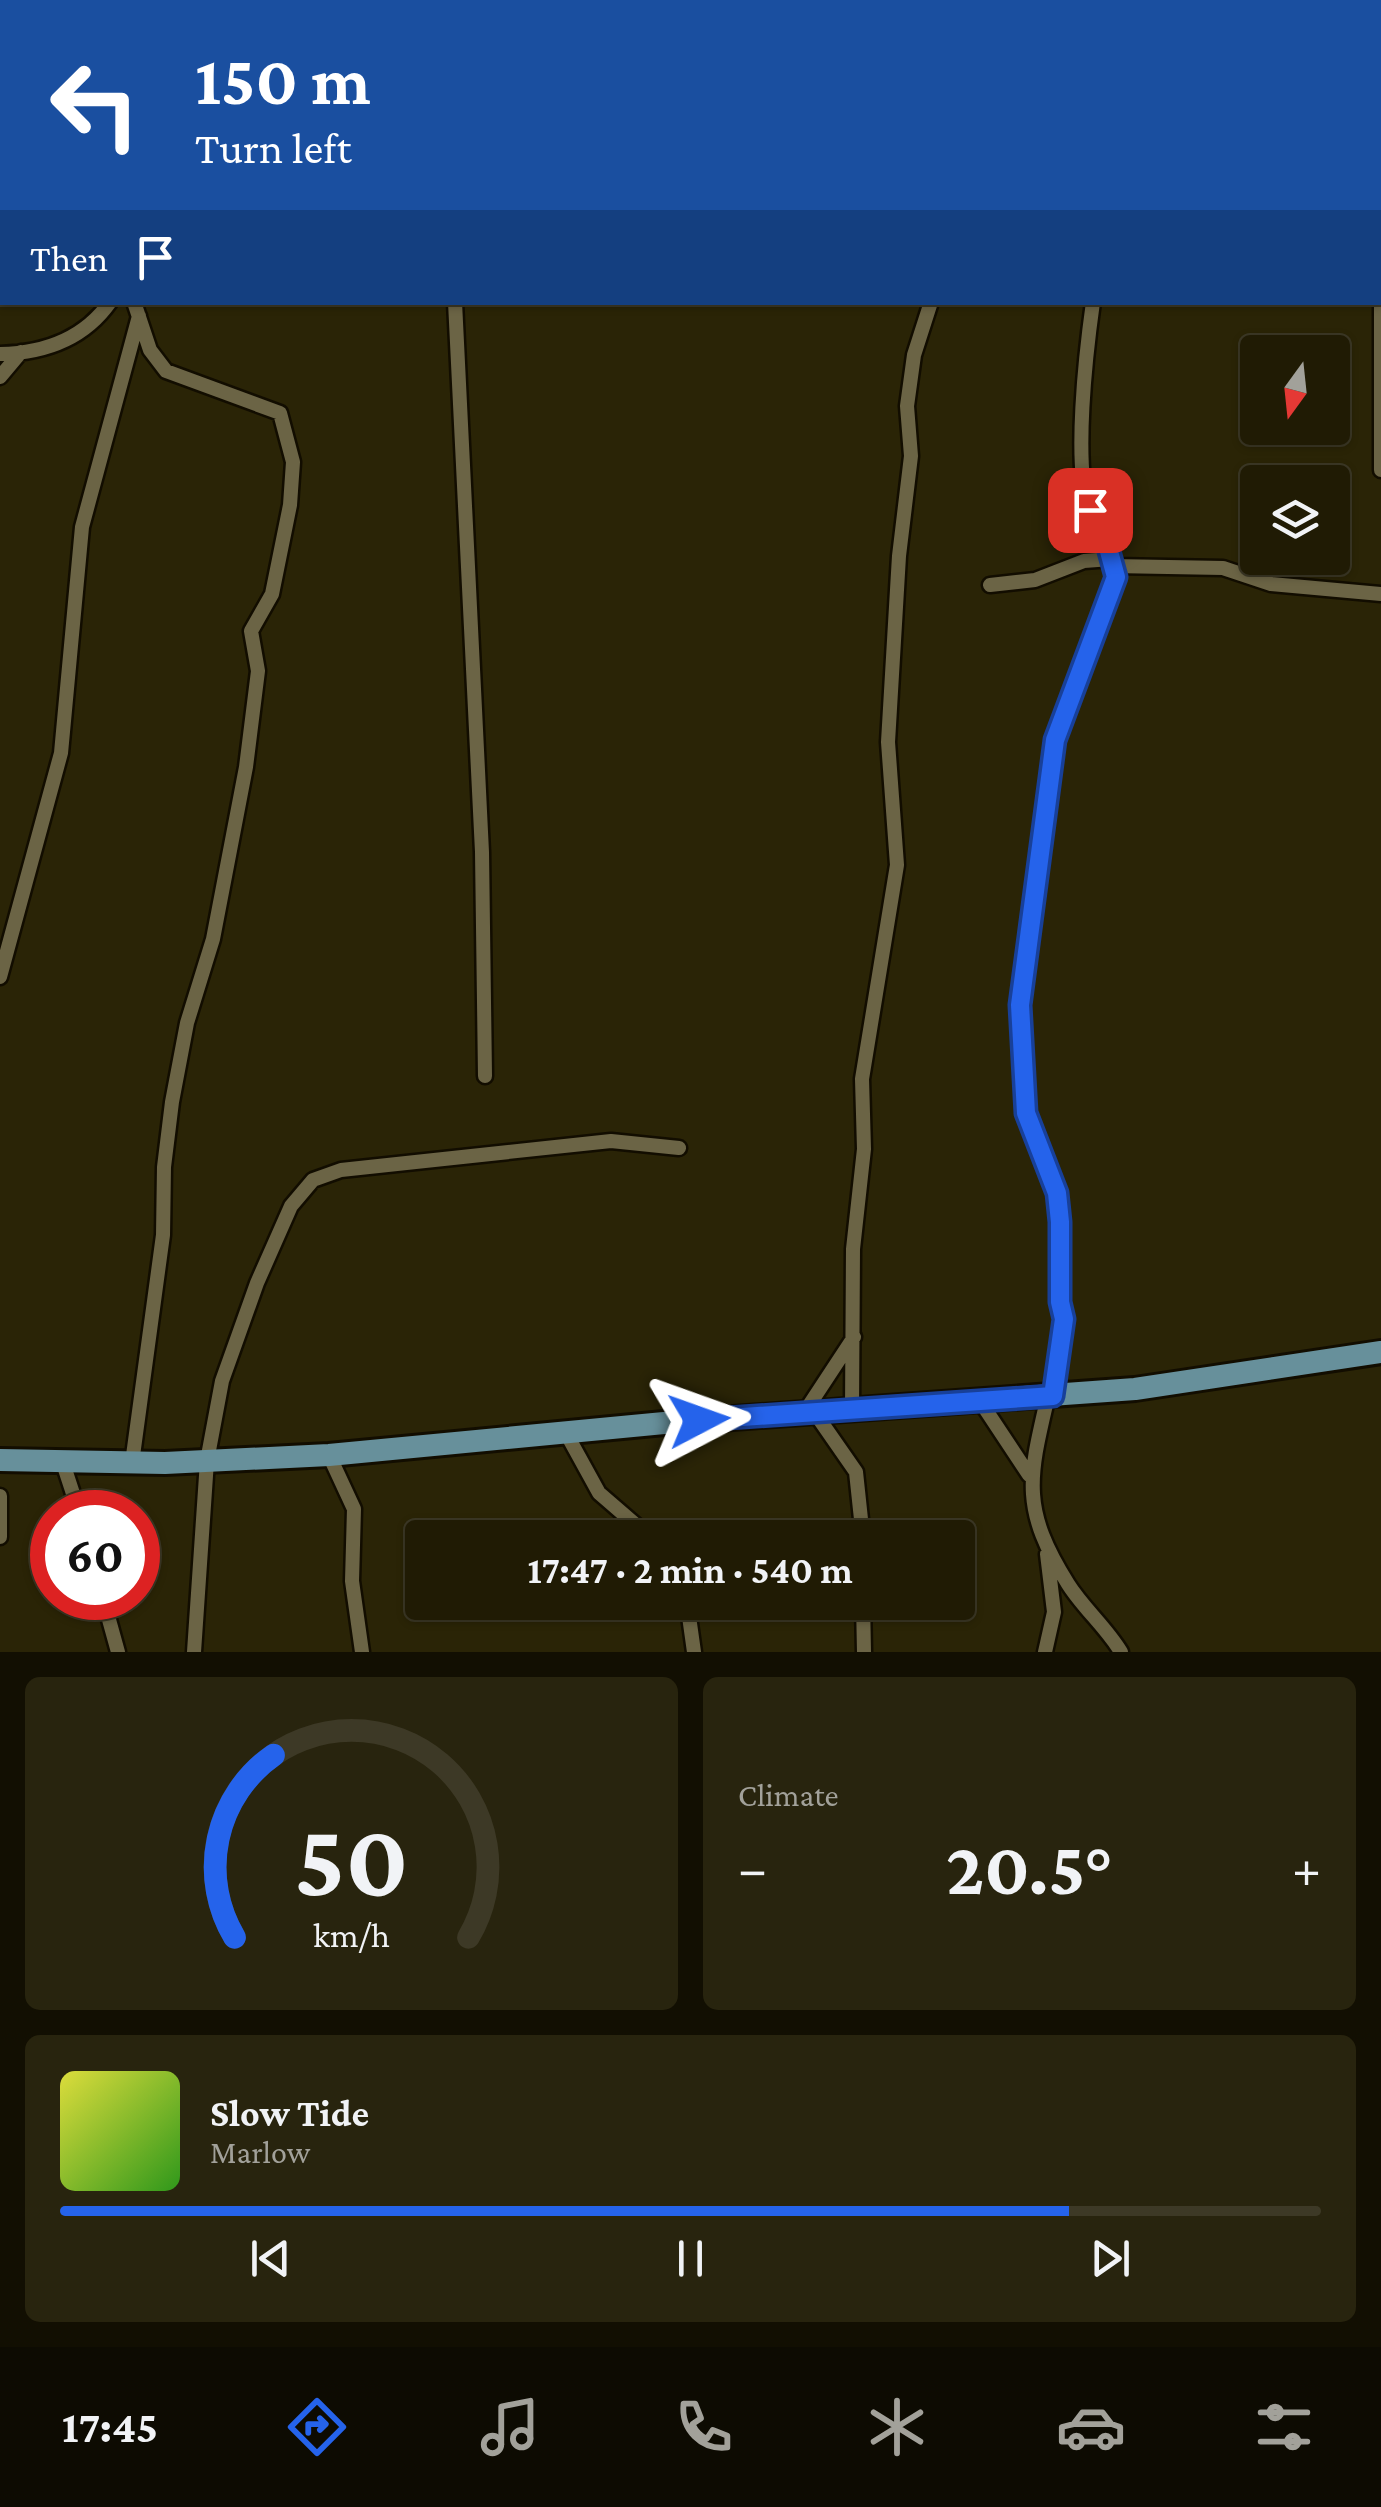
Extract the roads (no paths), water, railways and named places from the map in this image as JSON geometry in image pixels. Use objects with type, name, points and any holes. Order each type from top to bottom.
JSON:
[{"type":"main road","points":[[0,1460],[132,1463],[329,1456],[810,1413],[1135,1390],[1381,1352]]},
{"type":"street","points":[[0,354],[60,344],[90,325],[107,305]]},
{"type":"street","points":[[455,305],[482,852],[485,1076]]},
{"type":"street","points":[[852,1410],[852,1248],[864,1149],[862,1080],[897,866],[888,742],[898,556],[911,456],[908,406],[914,355],[931,305]]},
{"type":"street","points":[[1029,1474],[1051,1396],[1064,1319],[1060,1302],[1057,1193],[1026,1113],[1020,1005],[1055,740],[1116,577],[1090,510],[1084,470],[1083,384],[1093,305]]},
{"type":"street","points":[[1381,305],[1381,470]]},
{"type":"street","points":[[0,977],[60,753],[82,527],[136,309]]},
{"type":"street","points":[[132,1463],[163,1234],[164,1168],[174,1087],[187,1024],[214,939],[246,767],[258,671],[251,632],[272,594],[280,568],[294,476],[280,413],[166,371],[150,350],[136,309]]},
{"type":"street","points":[[0,377],[20,352]]},
{"type":"street","points":[[990,584],[1034,580],[1084,562],[1223,568],[1271,584],[1381,594]]},
{"type":"street","points":[[194,1652],[207,1462],[222,1380],[291,1206],[314,1180],[342,1170],[584,1144],[642,1142],[679,1148]]},
{"type":"street","points":[[854,1336],[810,1413],[856,1472],[861,1520]]},
{"type":"street","points":[[980,1400],[1029,1474],[1054,1594],[1045,1652]]},
{"type":"street","points":[[566,1433],[599,1493],[630,1520]]},
{"type":"street","points":[[329,1456],[354,1510],[352,1581],[362,1652]]},
{"type":"street","points":[[63,1463],[72,1490]]},
{"type":"street","points":[[0,1496],[0,1537]]},
{"type":"street","points":[[1043,1534],[1068,1584],[1121,1652]]},
{"type":"street","points":[[109,1620],[118,1652]]},
{"type":"street","points":[[690,1620],[694,1652]]},
{"type":"street","points":[[863,1620],[864,1652]]}]
